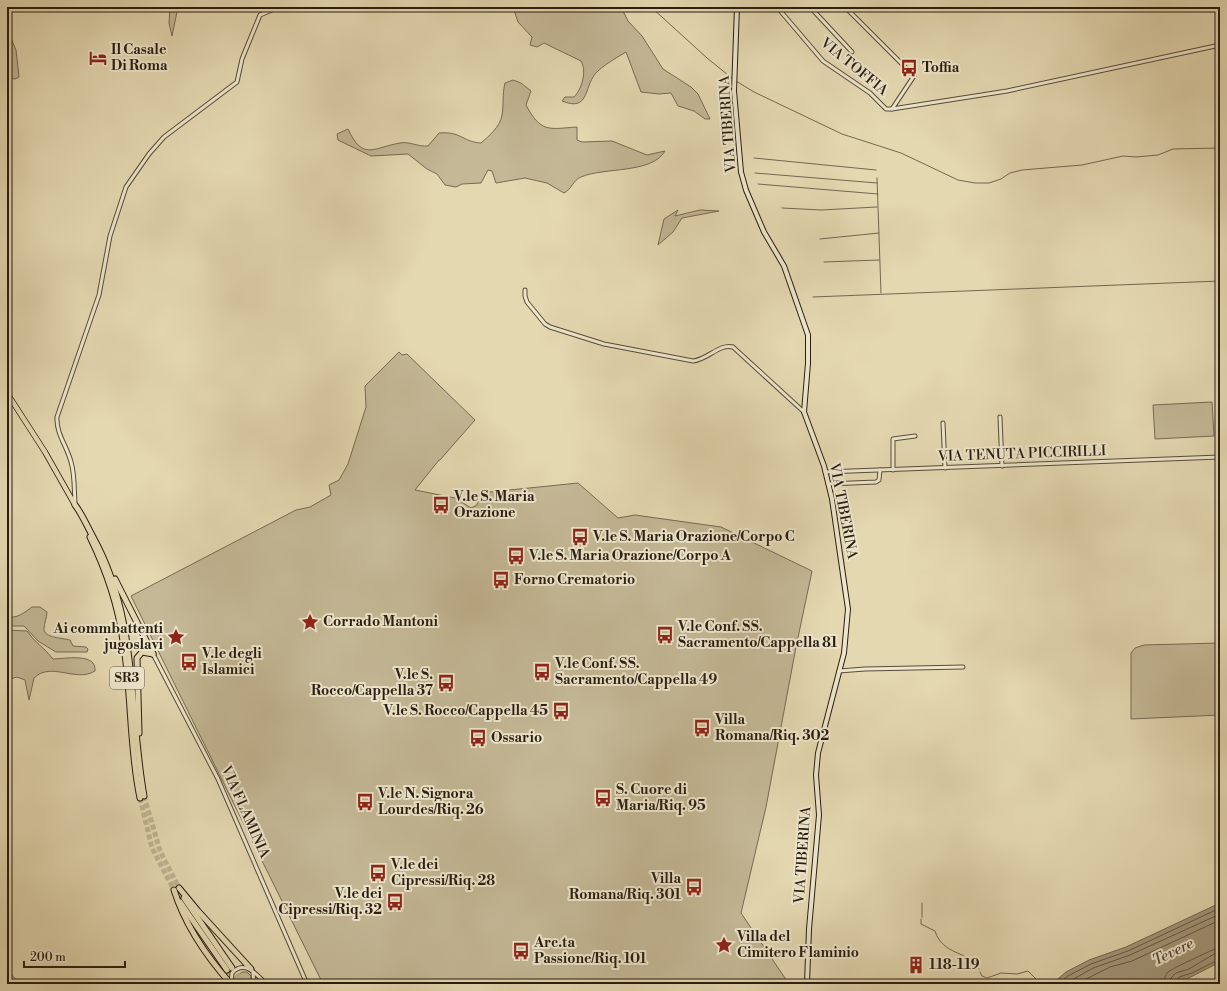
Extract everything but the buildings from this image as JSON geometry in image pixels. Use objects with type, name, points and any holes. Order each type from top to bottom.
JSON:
[{"type":"highway","name":"SR3","points":[[75,505],[107,565],[126,628],[142,797],[132,743],[124,642],[116,605],[104,567],[75,505]]},
{"type":"highway","points":[[107,565],[153,654]]},
{"type":"highway","points":[[137,743],[139,732],[137,658],[142,652],[153,654]]},
{"type":"highway","points":[[231,984],[219,970],[190,928],[181,912],[174,890],[186,911],[230,969],[179,888],[251,969]]},
{"type":"main road","name":"VIA TIBERINA","points":[[737,7],[734,83],[741,172],[746,190],[770,246],[784,266],[808,335],[808,363],[804,412],[828,484],[841,556],[848,609],[846,642],[818,753],[816,775],[819,815],[809,921],[807,984]]},
{"type":"main road","name":"SR3","points":[[7,393],[45,452],[75,505]]},
{"type":"street","points":[[75,505],[73,468],[69,454],[59,435],[57,417],[99,295],[110,236],[122,196],[126,187],[149,154],[164,137],[237,82],[242,59],[260,15],[279,7]]},
{"type":"street","name":"VIA TOFFIA","points":[[777,7],[823,60],[870,93],[886,108],[892,109],[914,76],[845,7]]},
{"type":"street","points":[[810,7],[852,52]]},
{"type":"street","points":[[892,109],[1007,91],[1220,45]]},
{"type":"street","points":[[525,290],[527,302],[546,325],[597,342],[694,362],[703,359],[724,347],[733,347],[804,412]]},
{"type":"street","points":[[1000,417],[1002,466]]},
{"type":"street","points":[[943,423],[945,468]]},
{"type":"street","points":[[893,470],[893,438],[915,436]]},
{"type":"street","name":"VIA TENUTA PICCIRILLI","points":[[825,472],[1220,457]]},
{"type":"street","points":[[828,484],[876,482],[878,480],[880,470]]},
{"type":"street","name":"VIA FLAMINIA","points":[[153,654],[218,779],[307,984]]},
{"type":"street","points":[[839,671],[963,667]]},
{"type":"street","points":[[231,984],[231,976],[235,970],[243,968],[251,969],[266,984]]},
{"type":"street","points":[[251,969],[255,977],[254,984]]},
{"type":"shaded area","points":[[170,7],[178,7],[172,36],[169,23]]},
{"type":"shaded area","points":[[513,7],[621,7],[628,21],[642,36],[663,69],[691,87],[698,94],[710,119],[705,119],[694,111],[678,106],[671,93],[659,94],[641,92],[626,52],[605,65],[595,74],[581,101],[571,104],[562,101],[565,97],[574,97],[577,94],[584,75],[581,61],[544,43],[537,47],[530,45],[532,37],[518,22]]},
{"type":"shaded area","points":[[7,29],[16,50],[19,77],[15,79],[9,78],[7,75]]},
{"type":"shaded area","points":[[513,80],[521,83],[531,91],[526,105],[536,121],[541,125],[552,128],[577,127],[577,140],[582,142],[612,141],[647,155],[665,151],[659,158],[639,167],[602,172],[578,178],[564,193],[547,183],[525,178],[496,183],[492,171],[488,170],[481,183],[462,184],[456,187],[445,185],[437,174],[427,169],[408,154],[371,156],[338,140],[337,134],[348,129],[353,139],[359,145],[364,149],[369,150],[403,143],[428,146],[439,133],[457,135],[470,141],[481,143],[494,131],[499,123],[502,115],[505,83]]},
{"type":"shaded area","points":[[678,210],[675,216],[700,210],[719,211],[682,218],[673,232],[658,245],[664,219]]},
{"type":"shaded area","points":[[399,352],[402,355],[407,354],[475,420],[439,460],[415,490],[455,498],[471,508],[477,505],[480,493],[578,483],[618,518],[635,515],[721,527],[812,571],[766,807],[741,913],[789,984],[323,984],[131,596],[296,510],[310,507],[331,495],[329,485],[339,480],[348,464],[366,407],[365,386]]},
{"type":"shaded area","points":[[1212,402],[1214,436],[1155,439],[1153,405]]},
{"type":"shaded area","points":[[32,607],[40,607],[47,612],[44,629],[47,634],[70,640],[73,646],[86,647],[88,649],[87,652],[56,652],[38,641],[24,626],[7,626],[7,616],[17,616]]},
{"type":"shaded area","points":[[7,630],[27,631],[53,659],[85,659],[91,661],[94,665],[95,671],[80,675],[56,671],[41,673],[34,678],[29,700],[25,680],[17,677],[7,680]]},
{"type":"shaded area","points":[[1220,643],[1220,715],[1131,719],[1131,653],[1135,648],[1144,645]]},
{"type":"shaded area","points":[[7,960],[14,978],[32,984],[7,984]]},
{"type":"shaded area","points":[[242,972],[247,972],[251,976],[251,984],[237,984],[236,977]]},
{"type":"water","name":"Tevere","points":[[1220,903],[1220,962],[1177,984],[1052,984],[1066,972],[1089,960],[1126,947]]},
{"type":"waterway","points":[[651,7],[707,58],[733,79]]},
{"type":"waterway","points":[[736,81],[754,92],[842,134],[901,153],[958,180],[975,183],[989,183],[1001,179],[1010,173],[1022,170],[1082,165],[1123,156],[1136,157],[1158,155],[1173,149],[1220,148]]},
{"type":"waterway","points":[[754,158],[876,170]]},
{"type":"waterway","points":[[755,173],[877,183]]},
{"type":"waterway","points":[[877,178],[881,293]]},
{"type":"waterway","points":[[758,184],[878,194]]},
{"type":"waterway","points":[[782,208],[821,210],[877,207]]},
{"type":"waterway","points":[[820,239],[879,233]]},
{"type":"waterway","points":[[824,262],[879,260]]},
{"type":"waterway","points":[[813,297],[1220,281]]},
{"type":"waterway","points":[[922,903],[922,917]]},
{"type":"waterway","points":[[921,919],[921,924],[935,931],[944,945],[969,959],[979,969]]},
{"type":"waterway","points":[[980,972],[982,976],[987,978],[1001,973],[1017,974],[1028,971],[1037,980],[1035,984]]},
{"type":"tunnel","points":[[144,796],[160,851],[179,888]]},
{"type":"tunnel","points":[[140,798],[152,848],[174,890]]},
{"type":"tunnel","points":[[232,968],[243,984]]},
{"type":"tunnel","points":[[227,970],[237,984]]},
{"type":"place","name":"Il Casale Di Roma","points":[[98,58]]},
{"type":"place","name":"Toffia","points":[[909,68]]},
{"type":"place","name":"V.le S. Maria Orazione","points":[[441,505]]},
{"type":"place","name":"V.le S. Maria Orazione/Corpo C","points":[[580,537]]},
{"type":"place","name":"V.le S. Maria Orazione/Corpo A","points":[[516,556]]},
{"type":"place","name":"Forno Crematorio","points":[[501,580]]},
{"type":"place","name":"Corrado Mantoni","points":[[310,622]]},
{"type":"place","name":"V.le Conf. SS. Sacramento/Cappella 81","points":[[665,635]]},
{"type":"place","name":"Ai commbattenti jugoslavi","points":[[176,637]]},
{"type":"place","name":"V.le degli Islamici","points":[[189,662]]},
{"type":"place","name":"V.le Conf. SS. Sacramento/Cappella 49","points":[[542,672]]},
{"type":"place","name":"V.le S. Rocco/Cappella 37","points":[[446,683]]},
{"type":"place","name":"V.le S. Rocco/Cappella 45","points":[[561,711]]},
{"type":"place","name":"Villa Romana/Riq. 302","points":[[702,728]]},
{"type":"place","name":"Ossario","points":[[478,738]]},
{"type":"place","name":"S. Cuore di Maria/Riq. 95","points":[[603,798]]},
{"type":"place","name":"V.le N. Signora Lourdes/Riq. 26","points":[[365,802]]},
{"type":"place","name":"V.le dei Cipressi/Riq. 28","points":[[378,873]]},
{"type":"place","name":"Villa Romana/Riq. 301","points":[[694,887]]},
{"type":"place","name":"V.le dei Cipressi/Riq. 32","points":[[395,902]]},
{"type":"place","name":"Villa del Cimitero Flaminio","points":[[724,945]]},
{"type":"place","name":"Arc.ta Passione/Riq. 101","points":[[521,951]]},
{"type":"place","name":"118-119","points":[[916,965]]}]
